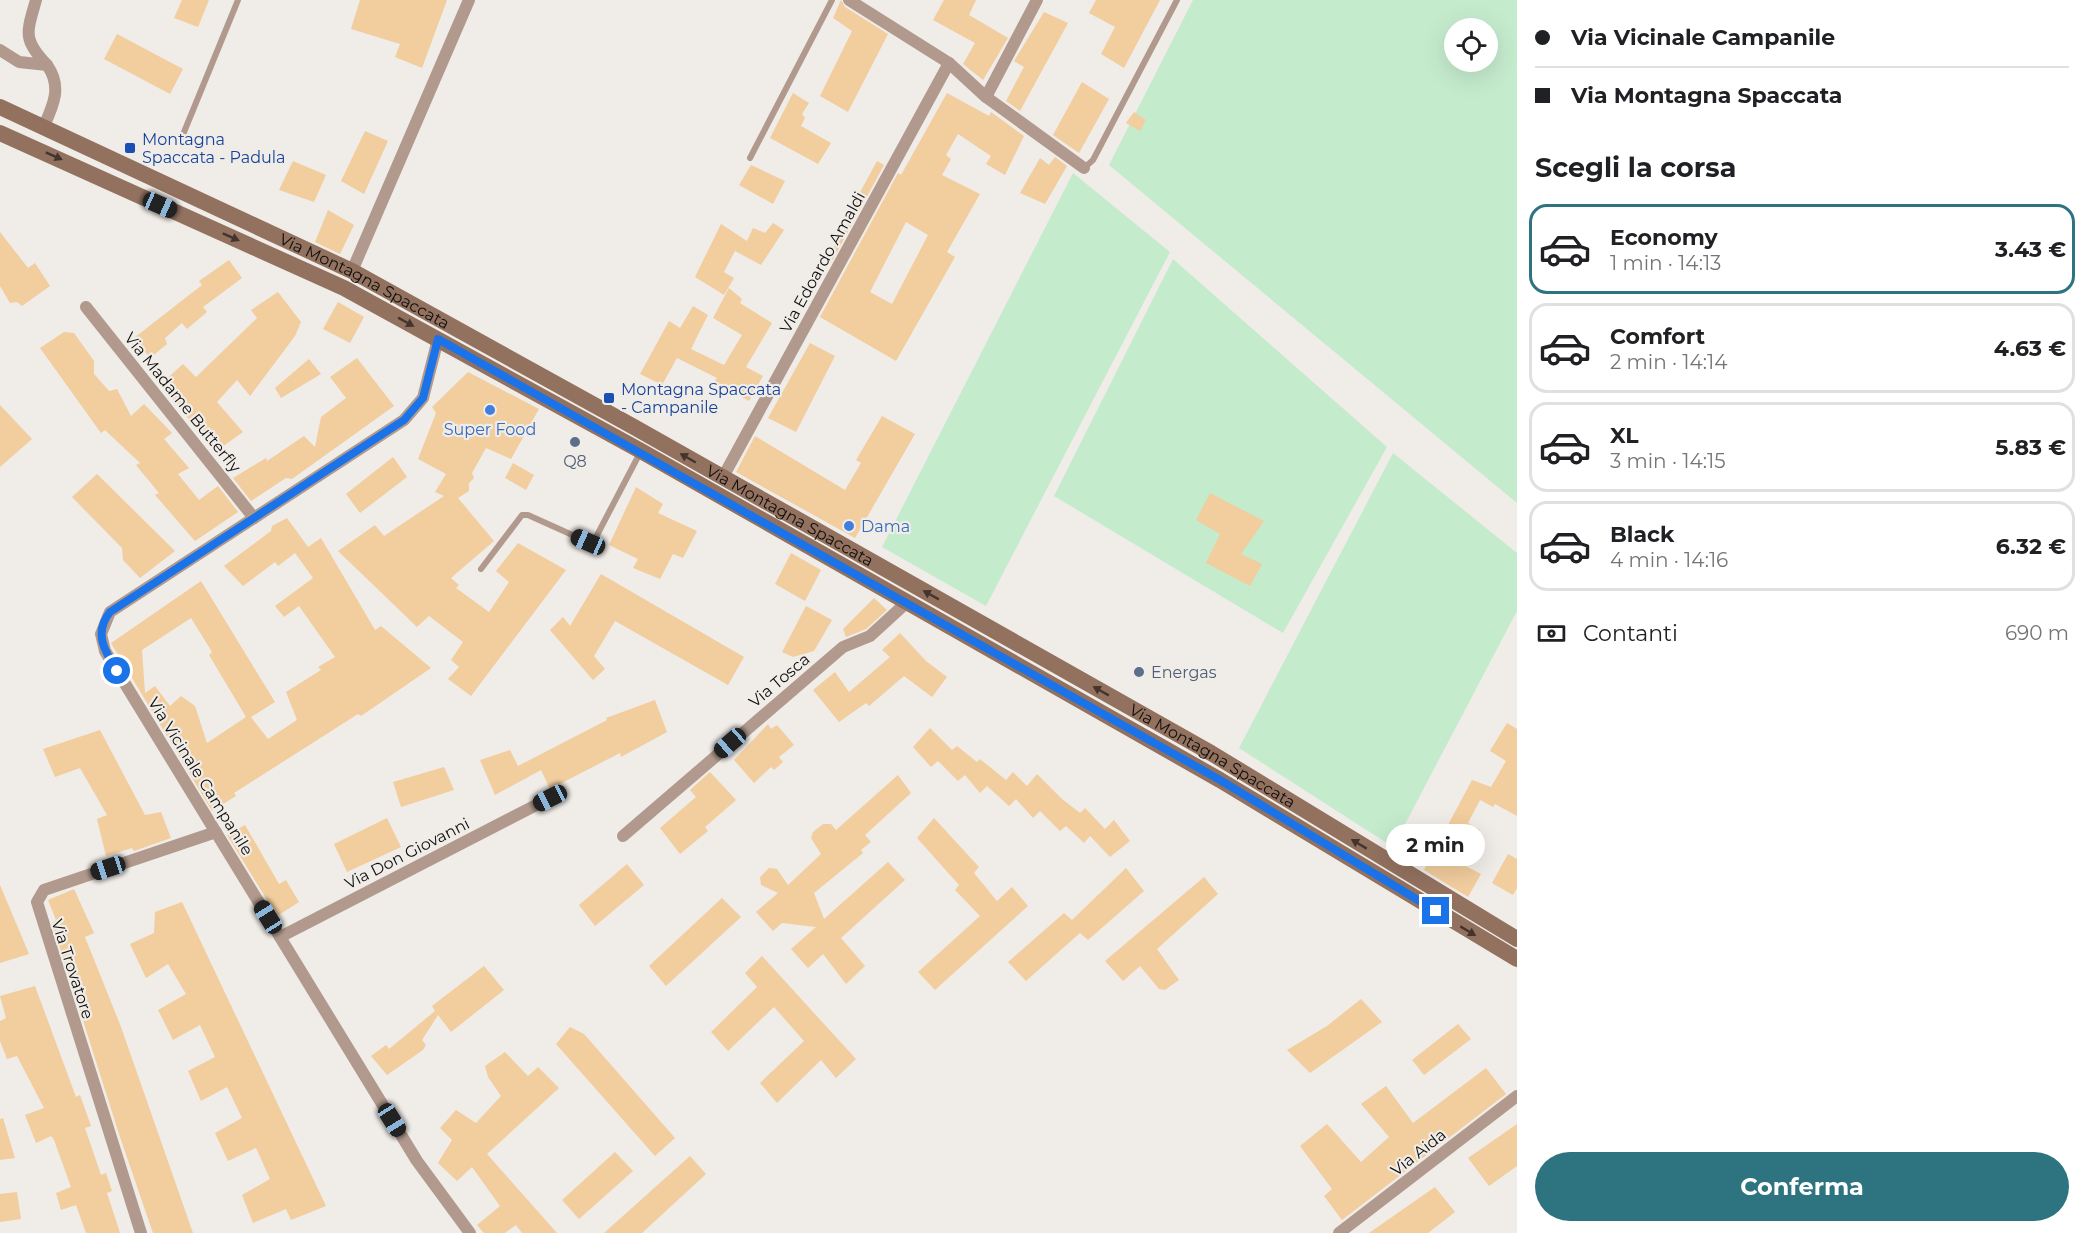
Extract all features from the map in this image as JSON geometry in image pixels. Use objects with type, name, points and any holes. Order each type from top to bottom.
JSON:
[{"type":"main road","name":"Via Montagna Spaccata","points":[[0,107],[352,271],[723,477],[1211,753],[1517,939]]},
{"type":"main road","name":"Via Montagna Spaccata","points":[[0,133],[344,288],[438,339],[641,451],[905,604],[1220,780],[1517,959]]},
{"type":"street","points":[[36,0],[27,37],[32,49],[54,75],[56,89],[54,102],[44,126]]},
{"type":"street","points":[[352,271],[469,0]]},
{"type":"street","points":[[849,0],[949,63],[986,97],[1084,168]]},
{"type":"street","points":[[986,97],[1036,0]]},
{"type":"street","points":[[0,50],[19,62],[47,65]]},
{"type":"street","name":"Via Edoardo Amaldi","points":[[723,477],[949,63]]},
{"type":"street","name":"Via Madame Butterfly","points":[[86,307],[254,518]]},
{"type":"street","name":"Via Vicinale Campanile","points":[[438,339],[423,398],[404,420],[110,612],[101,634],[105,651],[417,1161],[470,1233]]},
{"type":"street","name":"Via Tosca","points":[[623,836],[843,647],[870,636],[905,604]]},
{"type":"street","name":"Via Don Giovanni","points":[[280,937],[550,798]]},
{"type":"street","name":"Via Trovatore","points":[[141,1233],[36,902],[44,890],[216,832]]},
{"type":"street","name":"Via Aida","points":[[1339,1233],[1517,1096]]},
{"type":"lane","points":[[182,137],[238,0]]},
{"type":"lane","points":[[750,158],[832,0]]},
{"type":"lane","points":[[1084,168],[1093,160],[1177,0]]},
{"type":"lane","points":[[481,570],[522,515],[528,515],[588,542],[595,539],[641,451]]},
{"type":"green space","points":[[1193,0],[1517,0],[1517,503],[1109,165]]},
{"type":"green space","points":[[1073,173],[1170,252],[986,606],[882,547]]},
{"type":"green space","points":[[1173,259],[1387,447],[1283,633],[1054,496]]},
{"type":"green space","points":[[1393,453],[1517,553],[1517,611],[1393,847],[1239,748]]},
{"type":"building","points":[[182,0],[209,0],[198,27],[174,18]]},
{"type":"building","points":[[360,0],[447,0],[422,68],[395,57],[400,44],[351,29]]},
{"type":"building","points":[[841,0],[845,7],[888,34],[848,112],[820,96],[852,31],[833,18]]},
{"type":"building","points":[[944,0],[976,0],[969,15],[1008,38],[983,80],[963,64],[975,43],[933,20]]},
{"type":"building","points":[[1096,0],[1160,0],[1124,68],[1101,54],[1115,27],[1089,13]]},
{"type":"building","points":[[1044,12],[1068,23],[1020,111],[1006,101],[1024,67],[1014,61]]},
{"type":"building","points":[[117,34],[183,69],[170,94],[104,59]]},
{"type":"building","points":[[1082,82],[1109,99],[1079,153],[1053,135]]},
{"type":"building","points":[[793,93],[809,103],[802,114],[805,118],[801,126],[831,143],[818,164],[770,138]]},
{"type":"building","points":[[947,93],[989,116],[991,112],[1024,136],[1005,175],[986,164],[991,156],[958,134],[946,155],[951,159],[942,175],[980,194],[947,252],[955,257],[896,361],[820,317],[898,173],[901,175]],"holes":[[[906,222],[928,235],[892,304],[870,292]]]},
{"type":"building","points":[[1134,112],[1146,120],[1140,131],[1126,123]]},
{"type":"building","points":[[365,131],[388,141],[364,194],[341,181]]},
{"type":"building","points":[[1055,157],[1067,166],[1045,204],[1020,193],[1040,158],[1049,165]]},
{"type":"building","points":[[293,161],[326,175],[314,202],[279,190]]},
{"type":"building","points":[[877,161],[884,165],[831,263],[826,260],[855,212],[851,209]]},
{"type":"building","points":[[751,165],[785,181],[773,204],[739,185]]},
{"type":"building","points":[[328,210],[354,225],[340,254],[315,242]]},
{"type":"building","points":[[773,223],[784,230],[761,265],[735,251],[724,272],[734,278],[724,295],[695,277],[721,224],[747,241],[753,228],[765,233]]},
{"type":"building","points":[[0,232],[28,268],[35,263],[50,286],[22,306],[17,302],[10,303],[0,286]]},
{"type":"building","points":[[229,260],[242,278],[203,307],[207,312],[187,329],[182,323],[165,338],[167,344],[150,358],[134,338],[202,285],[199,281]]},
{"type":"building","points":[[729,288],[742,299],[740,303],[772,323],[746,367],[763,376],[749,401],[714,382],[717,378],[677,358],[662,385],[640,374],[669,321],[680,328],[693,306],[708,315],[691,349],[724,365],[742,335],[713,318]]},
{"type":"building","points":[[278,292],[301,322],[295,336],[250,396],[237,380],[217,402],[243,432],[215,452],[161,384],[183,364],[196,377],[257,318],[251,310]]},
{"type":"building","points":[[338,302],[364,317],[350,343],[323,329]]},
{"type":"building","points":[[64,332],[74,333],[94,361],[94,374],[109,391],[117,389],[131,416],[144,404],[172,433],[164,439],[189,468],[178,474],[199,500],[218,486],[238,512],[195,541],[155,495],[159,493],[136,465],[140,463],[105,430],[101,433],[40,348]]},
{"type":"building","points":[[810,343],[835,356],[796,432],[768,418]]},
{"type":"building","points":[[357,358],[394,406],[292,479],[286,478],[251,501],[233,478],[266,458],[267,461],[304,436],[315,447],[321,417],[346,398],[330,377]]},
{"type":"building","points":[[309,359],[321,374],[281,398],[275,388]]},
{"type":"building","points":[[468,372],[539,409],[511,459],[486,448],[472,473],[474,478],[469,483],[469,491],[458,498],[494,541],[451,578],[459,585],[456,588],[489,612],[509,582],[496,571],[518,543],[566,570],[471,696],[448,679],[459,667],[451,660],[463,642],[429,616],[417,627],[338,551],[375,525],[384,536],[444,496],[435,492],[446,474],[418,459],[436,413],[432,407]]},
{"type":"building","points":[[0,405],[32,439],[0,467]]},
{"type":"building","points":[[882,416],[915,434],[855,538],[736,472],[755,436],[845,490],[861,463],[856,460]]},
{"type":"building","points":[[393,457],[407,477],[360,513],[346,494]]},
{"type":"building","points":[[513,463],[534,475],[526,490],[505,478]]},
{"type":"building","points":[[97,474],[175,551],[140,578],[123,560],[122,548],[72,497]]},
{"type":"building","points":[[636,487],[663,504],[658,513],[697,531],[683,558],[673,554],[660,579],[633,568],[638,559],[609,545]]},
{"type":"building","points":[[1210,493],[1264,521],[1241,554],[1262,564],[1250,586],[1206,563],[1220,534],[1196,520]]},
{"type":"building","points":[[287,518],[308,547],[321,538],[375,630],[381,626],[431,668],[361,716],[358,714],[234,793],[236,796],[212,811],[111,643],[201,581],[275,702],[251,717],[268,739],[297,720],[286,692],[321,670],[318,667],[335,657],[299,606],[284,617],[275,606],[313,578],[295,553],[278,566],[275,562],[243,586],[224,566],[271,531],[272,526]],"holes":[[[191,618],[212,652],[209,655],[246,717],[207,743],[195,706],[181,696],[170,706],[155,686],[145,693],[142,650]]]},
{"type":"building","points":[[791,553],[821,570],[805,601],[775,584]]},
{"type":"building","points":[[601,574],[744,657],[728,685],[615,621],[594,656],[605,669],[593,680],[550,630],[563,617],[570,626]]},
{"type":"building","points":[[874,598],[887,610],[866,629],[846,637],[843,629]]},
{"type":"building","points":[[806,606],[832,620],[814,651],[793,657],[782,652]]},
{"type":"building","points":[[900,633],[926,661],[947,677],[932,697],[904,676],[869,706],[866,703],[839,722],[813,690],[835,672],[849,692],[890,657],[882,650]]},
{"type":"building","points":[[655,700],[667,732],[621,757],[620,753],[550,789],[541,770],[495,795],[480,760],[510,750],[518,766],[607,720],[606,718]]},
{"type":"building","points":[[1507,723],[1517,729],[1517,816],[1495,804],[1493,807],[1480,800],[1468,823],[1480,830],[1462,864],[1481,874],[1468,897],[1424,870],[1472,780],[1491,787],[1506,761],[1490,751]]},
{"type":"building","points":[[768,724],[771,729],[777,725],[794,745],[779,757],[783,762],[774,770],[771,767],[754,783],[734,760]]},
{"type":"building","points":[[930,728],[952,750],[957,746],[977,762],[980,759],[1006,780],[1013,772],[1027,786],[1037,774],[1080,813],[1085,808],[1105,829],[1114,820],[1130,841],[1110,857],[1090,836],[1084,843],[1066,826],[1060,831],[1040,811],[1033,818],[1016,799],[1009,806],[987,786],[980,793],[965,775],[958,781],[938,761],[931,767],[913,747]]},
{"type":"building","points":[[100,730],[145,815],[161,812],[171,838],[134,851],[132,848],[106,856],[97,819],[107,815],[80,768],[55,777],[43,749]]},
{"type":"building","points":[[444,767],[454,790],[401,807],[393,782]]},
{"type":"building","points":[[710,772],[736,800],[705,827],[708,831],[680,854],[660,828],[696,797],[690,790]]},
{"type":"building","points":[[898,775],[911,793],[865,835],[871,842],[861,850],[863,853],[814,893],[824,919],[888,862],[905,880],[841,938],[865,966],[846,984],[823,954],[808,968],[791,949],[816,927],[782,923],[773,931],[756,912],[778,893],[761,885],[760,877],[769,868],[777,869],[788,885],[821,854],[811,838],[813,832],[823,824],[831,824],[836,830]]},
{"type":"building","points":[[387,818],[401,847],[347,872],[334,844]]},
{"type":"building","points":[[934,818],[979,867],[974,873],[997,901],[1012,887],[1028,906],[935,990],[918,972],[980,916],[955,890],[959,885],[917,838]]},
{"type":"building","points":[[245,825],[279,884],[286,880],[299,902],[277,916],[227,835]]},
{"type":"building","points":[[1508,854],[1517,859],[1517,888],[1513,895],[1492,883]]},
{"type":"building","points":[[627,864],[644,885],[595,926],[579,905]]},
{"type":"building","points":[[1126,868],[1144,891],[1088,940],[1080,933],[1026,981],[1008,962],[1064,913],[1072,920]]},
{"type":"building","points":[[1204,877],[1218,894],[1157,949],[1179,980],[1165,990],[1159,989],[1140,966],[1123,981],[1105,961]]},
{"type":"building","points":[[0,885],[29,954],[0,963]]},
{"type":"building","points":[[74,889],[94,933],[85,937],[121,1027],[193,1233],[153,1233],[52,923],[56,920],[48,900]]},
{"type":"building","points":[[722,898],[741,917],[666,986],[649,966]]},
{"type":"building","points":[[182,902],[326,1206],[291,1220],[286,1209],[253,1223],[242,1195],[270,1179],[256,1148],[228,1161],[215,1133],[242,1118],[227,1087],[201,1101],[188,1071],[215,1057],[200,1025],[173,1040],[158,1010],[186,994],[168,964],[146,978],[130,944],[154,933],[155,912]]},
{"type":"building","points":[[762,956],[856,1059],[836,1078],[821,1060],[777,1103],[760,1083],[804,1041],[774,1007],[728,1051],[711,1032],[757,987],[745,973]]},
{"type":"building","points":[[484,966],[504,990],[451,1032],[438,1015],[422,1040],[426,1045],[423,1050],[387,1075],[371,1056],[386,1045],[389,1049],[435,1011],[432,1006]]},
{"type":"building","points":[[35,986],[76,1097],[80,1095],[91,1126],[85,1128],[101,1175],[106,1173],[112,1191],[107,1193],[120,1233],[86,1233],[76,1205],[61,1210],[56,1193],[71,1187],[54,1140],[51,1136],[36,1143],[25,1115],[44,1108],[17,1056],[7,1059],[0,1041],[0,1021],[6,1018],[0,996]]},
{"type":"building","points":[[1361,999],[1382,1022],[1310,1073],[1287,1050],[1327,1026]]},
{"type":"building","points":[[1458,1024],[1471,1039],[1424,1075],[1412,1060]]},
{"type":"building","points":[[570,1027],[584,1034],[675,1138],[655,1156],[556,1044]]},
{"type":"building","points":[[505,1052],[528,1076],[538,1067],[559,1088],[487,1154],[557,1233],[522,1233],[516,1225],[505,1233],[484,1233],[477,1225],[500,1206],[472,1167],[457,1181],[438,1163],[452,1140],[440,1128],[456,1110],[476,1123],[501,1096],[488,1077],[485,1066]]},
{"type":"building","points":[[1486,1068],[1506,1094],[1342,1220],[1324,1196],[1332,1189],[1300,1146],[1327,1124],[1361,1162],[1389,1137],[1361,1104],[1386,1086],[1413,1123]]},
{"type":"building","points":[[3,1118],[15,1158],[0,1160],[0,1119]]},
{"type":"building","points":[[1517,1124],[1517,1166],[1489,1186],[1468,1158]]},
{"type":"building","points":[[615,1152],[633,1171],[579,1219],[562,1200]]},
{"type":"building","points":[[690,1156],[706,1174],[642,1233],[604,1233]]},
{"type":"building","points":[[1435,1187],[1455,1212],[1428,1233],[1369,1233]]},
{"type":"building","points":[[17,1192],[21,1219],[0,1222],[0,1194]]},
{"type":"place","name":"Montagna Spaccata - Padula","points":[[130,148]]},
{"type":"place","name":"Montagna Spaccata - Campanile","points":[[609,398]]},
{"type":"place","name":"Super Food","points":[[490,410]]},
{"type":"place","name":"Q8","points":[[575,442]]},
{"type":"place","name":"Dama","points":[[849,526]]},
{"type":"place","name":"Energas","points":[[1139,672]]},
{"type":"route","points":[[117,671],[102,643],[102,626],[110,612],[404,420],[423,398],[438,339],[641,451],[905,604],[1220,780],[1436,911]]}]
